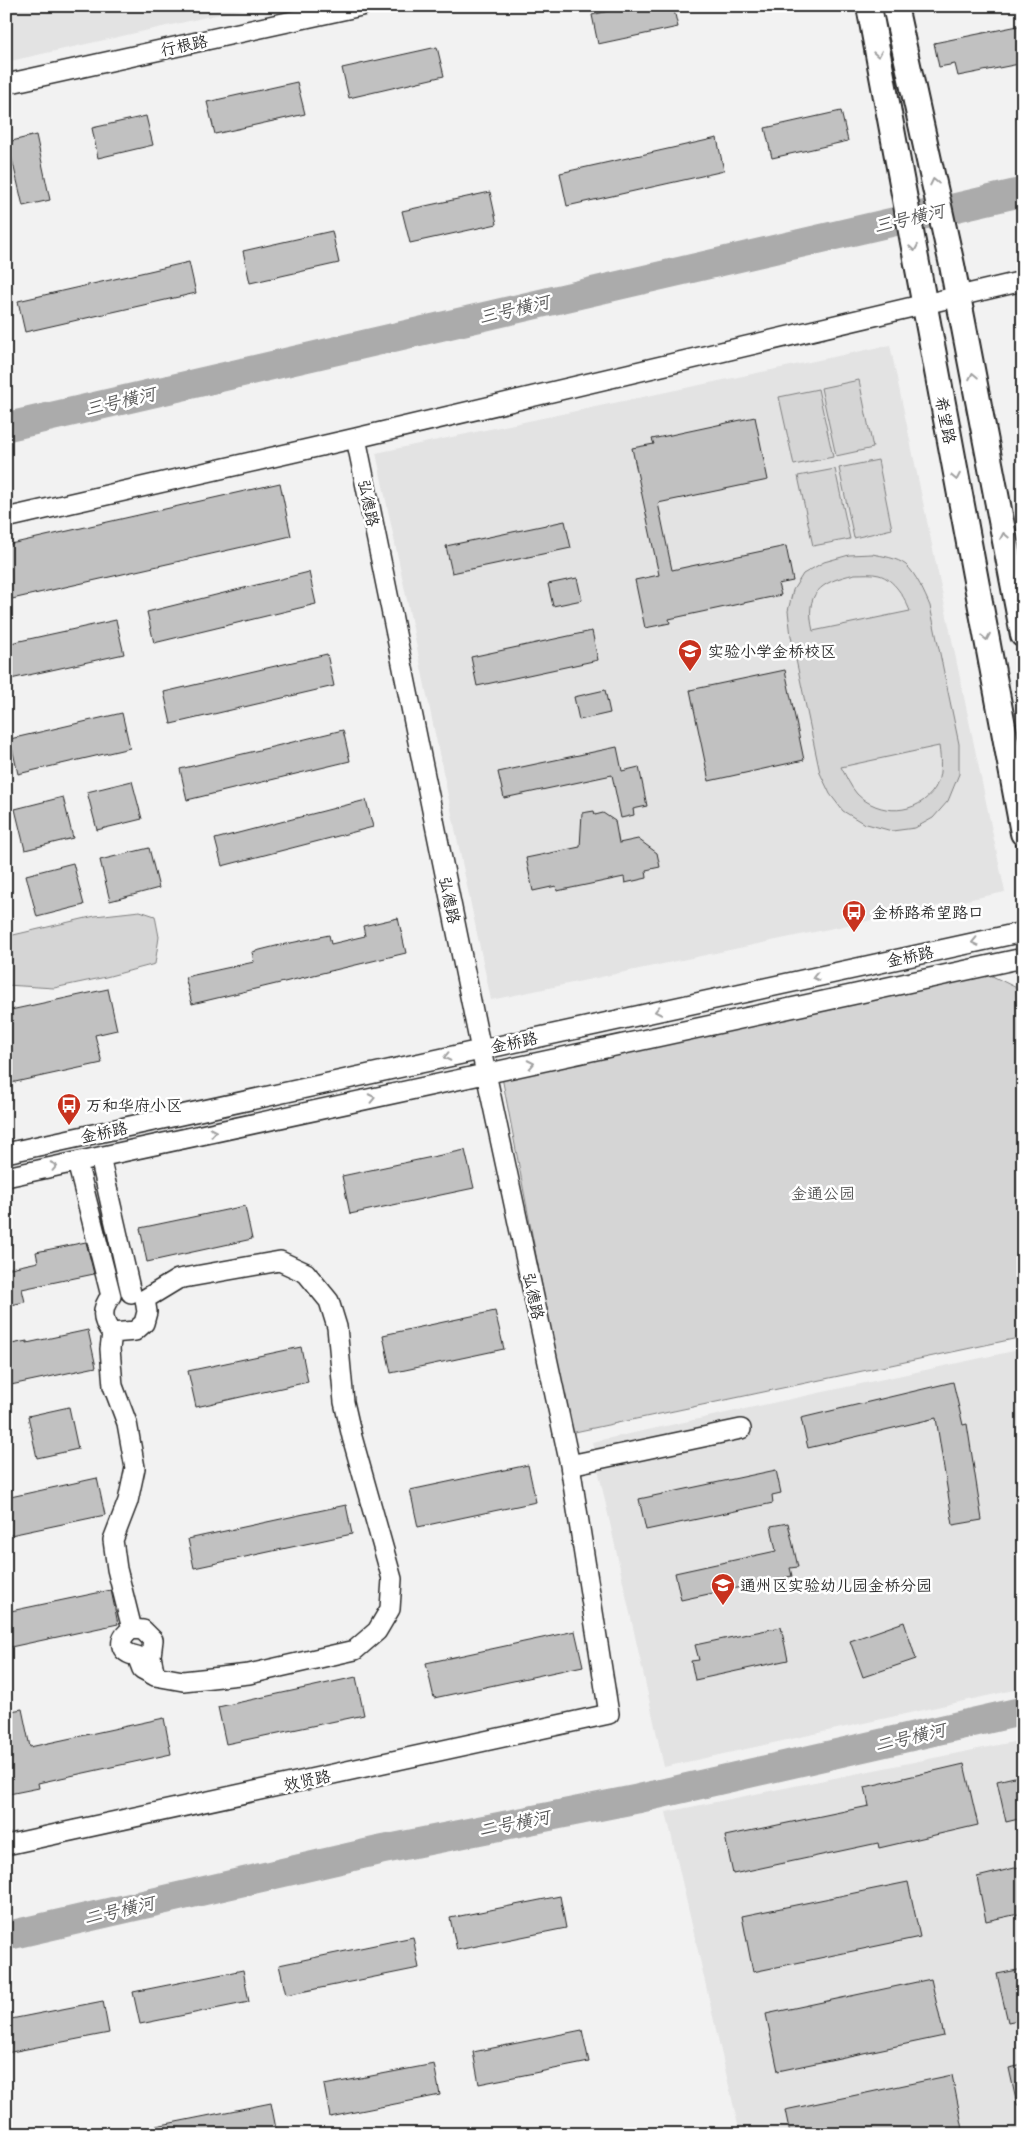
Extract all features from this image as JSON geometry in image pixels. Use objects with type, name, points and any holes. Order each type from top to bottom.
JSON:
[{"type":"main road","name":"希望路","points":[[869,6],[1023,833]]},
{"type":"main road","points":[[895,6],[958,296],[1023,635]]},
{"type":"street","name":"行根路","points":[[6,84],[361,6]]},
{"type":"street","points":[[6,518],[356,438],[1023,281]]},
{"type":"street","name":"弘德路","points":[[356,438],[481,1050],[570,1465],[608,1714]]},
{"type":"street","name":"金桥路","points":[[6,1153],[1023,932]]},
{"type":"street","name":"金桥路","points":[[6,1177],[1023,958]]},
{"type":"street","points":[[100,1157],[138,1296],[146,1312],[144,1323],[135,1331],[112,1333],[107,1328],[103,1317],[104,1305],[111,1296],[121,1292],[138,1296],[178,1279],[280,1261],[306,1272],[329,1302],[337,1327],[344,1402],[392,1579],[390,1609],[377,1631],[355,1650],[249,1674],[183,1681],[156,1676],[151,1656],[154,1640],[143,1630],[132,1628],[117,1569],[113,1540],[128,1502],[135,1468],[127,1423],[113,1386],[110,1349],[112,1333]]},
{"type":"street","points":[[77,1162],[111,1296]]},
{"type":"street","points":[[570,1465],[741,1429]]},
{"type":"street","name":"效贤路","points":[[6,1845],[608,1714]]},
{"type":"shaded area","points":[[6,6],[256,6],[6,62]]},
{"type":"shaded area","name":"实验小学金桥校区","points":[[890,345],[1005,892],[491,1000],[376,453]]},
{"type":"shaded area","points":[[1023,1349],[1023,1688],[664,1767],[592,1442]]},
{"type":"shaded area","points":[[1023,1740],[1023,2134],[740,2134],[666,1812]]},
{"type":"green space","points":[[859,380],[873,448],[836,456],[821,388]]},
{"type":"green space","points":[[818,389],[833,457],[794,465],[779,397]]},
{"type":"green space","points":[[878,460],[892,529],[854,538],[839,468]]},
{"type":"green space","points":[[835,469],[850,539],[813,546],[798,476]]},
{"type":"green space","points":[[872,554],[890,558],[906,565],[917,579],[930,606],[959,744],[959,774],[948,801],[933,818],[915,828],[892,831],[863,823],[843,811],[830,794],[820,773],[791,636],[788,611],[793,590],[803,574],[824,562],[849,555]],"holes":[[[855,574],[876,574],[889,580],[902,595],[910,611],[813,631],[811,607],[813,598],[818,591],[832,581]],[[939,746],[940,773],[935,788],[918,804],[908,808],[898,810],[887,809],[866,801],[857,794],[841,767]]]},
{"type":"green space","points":[[140,911],[155,916],[159,937],[155,964],[54,988],[6,985],[6,940],[9,936],[95,916]]},
{"type":"green space","name":"金通公园","points":[[984,972],[1023,991],[1023,1337],[570,1433],[502,1077]]},
{"type":"building","points":[[628,6],[673,6],[678,27],[598,44],[592,15]]},
{"type":"building","points":[[1023,25],[1023,49],[1016,51],[1019,64],[958,76],[955,64],[939,67],[934,43]]},
{"type":"building","points":[[437,47],[444,76],[349,98],[342,68]]},
{"type":"building","points":[[297,82],[305,114],[215,134],[207,102]]},
{"type":"building","points":[[841,111],[848,141],[772,158],[765,128]]},
{"type":"building","points":[[146,116],[153,145],[98,158],[92,128]]},
{"type":"building","points":[[36,135],[50,200],[23,206],[8,142]]},
{"type":"building","points":[[717,138],[724,171],[567,206],[560,173]]},
{"type":"building","points":[[490,192],[497,224],[410,243],[402,211]]},
{"type":"building","points":[[332,231],[339,263],[250,283],[243,251]]},
{"type":"building","points":[[189,262],[196,293],[25,332],[18,301]]},
{"type":"building","points":[[755,417],[768,480],[658,503],[672,570],[786,546],[793,581],[778,584],[781,595],[669,619],[670,623],[645,628],[635,580],[659,575],[632,448],[654,444],[652,439]]},
{"type":"building","points":[[280,483],[291,536],[12,599],[6,575],[6,545]]},
{"type":"building","points":[[565,521],[571,548],[452,573],[446,546]]},
{"type":"building","points":[[309,572],[316,604],[154,643],[147,612]]},
{"type":"building","points":[[577,578],[582,600],[553,606],[548,584]]},
{"type":"building","points":[[116,620],[124,654],[6,680],[6,644]]},
{"type":"building","points":[[592,631],[598,660],[477,686],[471,657]]},
{"type":"building","points":[[327,654],[334,686],[171,724],[164,692]]},
{"type":"building","points":[[785,670],[804,760],[709,781],[690,690]]},
{"type":"building","points":[[605,690],[610,713],[579,720],[574,697]]},
{"type":"building","points":[[122,713],[130,748],[18,774],[10,739]]},
{"type":"building","points":[[343,730],[350,761],[187,800],[180,769]]},
{"type":"building","points":[[617,747],[622,771],[639,767],[647,806],[633,809],[634,815],[621,818],[612,775],[504,798],[498,772]]},
{"type":"building","points":[[132,781],[142,819],[97,830],[87,792]]},
{"type":"building","points":[[63,797],[73,838],[25,850],[15,809]]},
{"type":"building","points":[[366,800],[373,827],[222,866],[215,839]]},
{"type":"building","points":[[594,811],[595,815],[603,813],[615,821],[619,843],[638,839],[657,853],[660,867],[646,870],[647,878],[625,883],[624,877],[557,891],[556,886],[533,891],[526,858],[580,847],[582,813]]},
{"type":"building","points":[[149,848],[159,888],[110,901],[100,860]]},
{"type":"building","points":[[73,863],[84,905],[37,917],[26,875]]},
{"type":"building","points":[[398,918],[406,953],[192,1004],[185,977],[254,962],[252,952],[276,946],[329,935],[331,944],[365,936],[363,926]]},
{"type":"building","points":[[108,989],[117,1030],[95,1035],[102,1063],[6,1084],[6,1011]]},
{"type":"building","points":[[465,1150],[474,1188],[350,1214],[342,1176]]},
{"type":"building","points":[[245,1206],[252,1239],[147,1262],[140,1228]]},
{"type":"building","points":[[86,1242],[94,1274],[22,1289],[25,1302],[6,1306],[6,1269],[38,1262],[36,1252]]},
{"type":"building","points":[[495,1311],[504,1349],[391,1373],[383,1335]]},
{"type":"building","points":[[88,1330],[96,1367],[6,1386],[6,1345],[27,1341],[27,1343]]},
{"type":"building","points":[[301,1347],[308,1382],[196,1407],[188,1371]]},
{"type":"building","points":[[953,1382],[963,1425],[967,1424],[982,1520],[953,1525],[936,1418],[808,1448],[801,1418]]},
{"type":"building","points":[[69,1407],[78,1449],[37,1458],[28,1416]]},
{"type":"building","points":[[528,1465],[536,1502],[418,1527],[410,1490]]},
{"type":"building","points":[[776,1470],[781,1493],[772,1495],[773,1503],[646,1530],[639,1499]]},
{"type":"building","points":[[97,1478],[105,1515],[6,1536],[6,1498]]},
{"type":"building","points":[[346,1505],[352,1534],[194,1568],[188,1539]]},
{"type":"building","points":[[788,1523],[798,1567],[790,1568],[792,1576],[681,1600],[675,1573],[776,1551],[771,1526]]},
{"type":"building","points":[[111,1590],[118,1624],[6,1648],[6,1612]]},
{"type":"building","points":[[904,1622],[916,1659],[863,1677],[850,1641]]},
{"type":"building","points":[[781,1627],[788,1660],[695,1680],[691,1661],[699,1660],[695,1645]]},
{"type":"building","points":[[575,1631],[583,1666],[434,1698],[426,1663]]},
{"type":"building","points":[[356,1677],[364,1715],[226,1744],[218,1707]]},
{"type":"building","points":[[22,1709],[30,1747],[164,1718],[171,1754],[38,1783],[39,1788],[9,1794],[6,1779],[6,1712]]},
{"type":"building","points":[[964,1764],[978,1825],[879,1848],[878,1843],[733,1874],[725,1836],[869,1806],[865,1787]]},
{"type":"building","points":[[1023,1775],[1023,1818],[1006,1822],[997,1781]]},
{"type":"building","points":[[1023,1866],[1023,1913],[986,1921],[977,1877]]},
{"type":"building","points":[[908,1882],[920,1937],[753,1972],[742,1916]]},
{"type":"building","points":[[560,1896],[566,1928],[457,1950],[450,1918]]},
{"type":"building","points":[[413,1937],[419,1968],[286,1995],[279,1965]]},
{"type":"building","points":[[1023,1969],[1023,2019],[1008,2022],[997,1974]]},
{"type":"building","points":[[243,1970],[249,2002],[140,2024],[133,1992]]},
{"type":"building","points":[[931,1979],[944,2036],[778,2071],[766,2014]]},
{"type":"building","points":[[103,2001],[109,2033],[6,2053],[6,2020]]},
{"type":"building","points":[[582,2030],[589,2062],[479,2084],[473,2052]]},
{"type":"building","points":[[434,2064],[440,2095],[330,2117],[324,2085]]},
{"type":"building","points":[[1023,2065],[1023,2104],[1017,2105],[1009,2068]]},
{"type":"building","points":[[952,2075],[964,2134],[790,2134],[785,2110]]},
{"type":"building","points":[[271,2103],[277,2134],[147,2134],[146,2128]]},
{"type":"waterway","name":"三号横河","points":[[6,427],[1023,192]]},
{"type":"waterway","name":"二号横河","points":[[6,1936],[381,1850],[637,1799],[1023,1711]]},
{"type":"place","name":"实验小学金桥校区","points":[[690,672]]},
{"type":"place","name":"金桥路希望路口","points":[[854,933]]},
{"type":"place","name":"万和华府小区","points":[[69,1126]]},
{"type":"place","name":"通州区实验幼儿园金桥分园","points":[[723,1606]]}]
